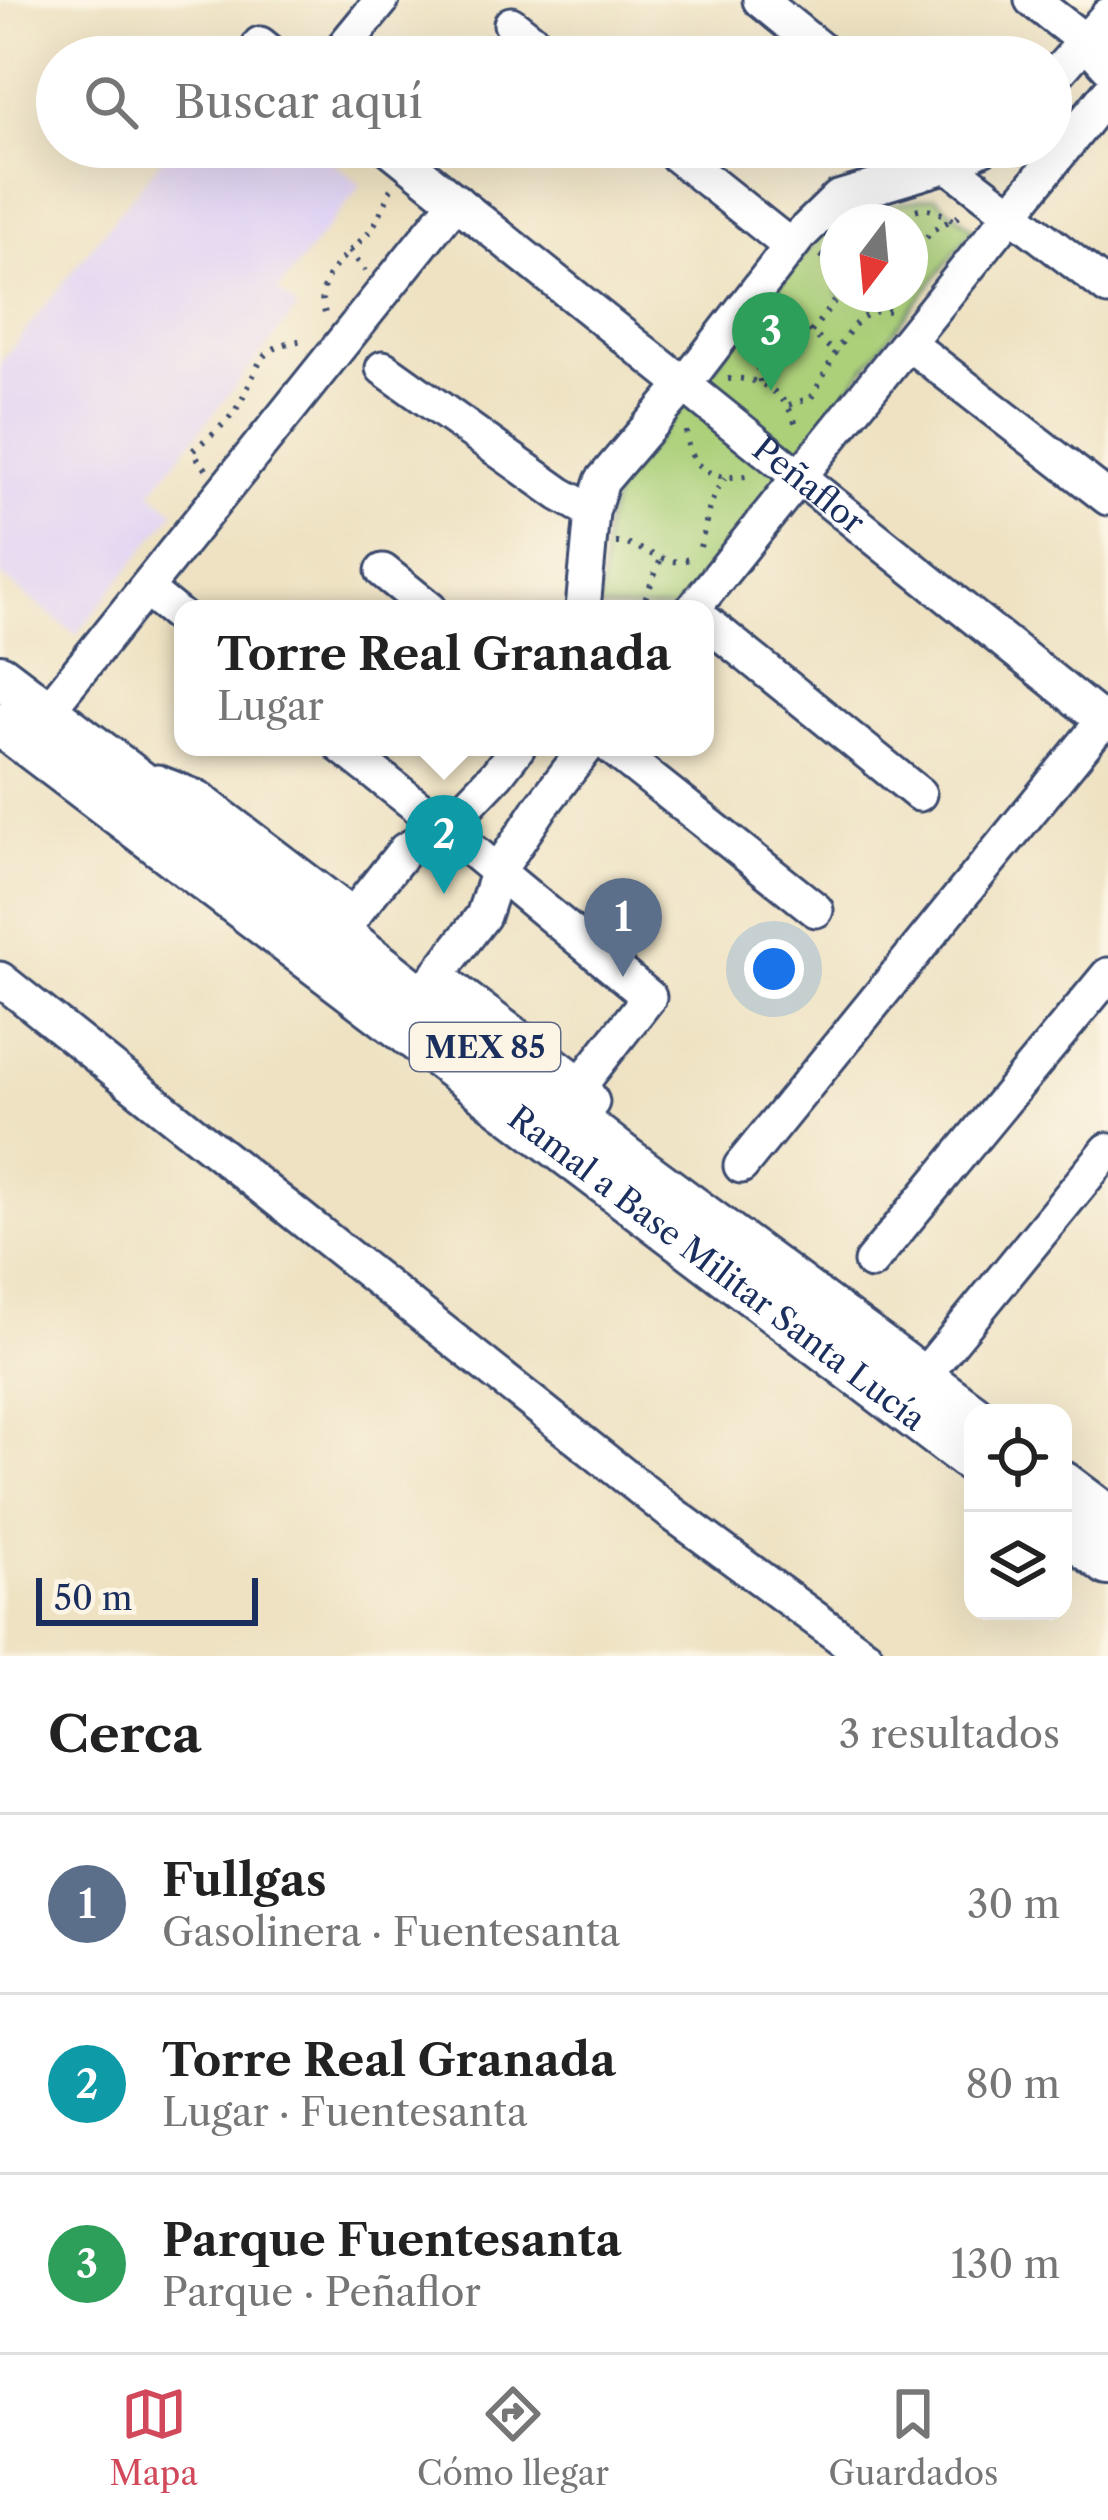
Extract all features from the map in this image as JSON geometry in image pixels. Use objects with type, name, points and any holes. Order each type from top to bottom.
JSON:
[{"type":"main road","name":"Ramal a Base Militar Santa Lucía","points":[[0,676],[628,1160],[911,1391],[964,1452]]},
{"type":"main road","name":"Ramal a Base Militar Santa Lucía","points":[[0,724],[336,937]]},
{"type":"main road","name":"Ramal a Base Militar Santa Lucía","points":[[418,999],[911,1391],[964,1412]]},
{"type":"main road","points":[[1072,1490],[1108,1516]]},
{"type":"main road","points":[[1072,1537],[1108,1564]]},
{"type":"street","points":[[352,36],[382,0]]},
{"type":"street","points":[[760,0],[804,36]]},
{"type":"street","points":[[1032,0],[1097,54],[1108,15]]},
{"type":"street","points":[[511,24],[526,36]]},
{"type":"street","points":[[1072,131],[1108,93]]},
{"type":"street","name":"Peñaflor","points":[[415,168],[1106,720]]},
{"type":"street","points":[[694,168],[806,251]]},
{"type":"street","points":[[584,600],[591,528],[602,481],[806,251],[838,198],[911,168]]},
{"type":"street","points":[[955,168],[1108,288]]},
{"type":"street","points":[[700,600],[908,343],[1003,205],[1038,168]]},
{"type":"street","points":[[47,711],[456,201]]},
{"type":"street","points":[[908,343],[1108,498]]},
{"type":"street","points":[[383,368],[560,494],[591,528]]},
{"type":"street","points":[[383,571],[419,600]]},
{"type":"street","points":[[146,589],[174,612]]},
{"type":"street","points":[[714,628],[919,794]]},
{"type":"street","points":[[741,1166],[1106,720]]},
{"type":"street","points":[[353,756],[649,997],[581,1084]]},
{"type":"street","points":[[336,937],[405,850],[445,828],[511,756]]},
{"type":"street","points":[[580,756],[497,873],[483,916],[418,999],[581,1084],[628,1160]]},
{"type":"street","points":[[622,756],[816,910]]},
{"type":"street","points":[[871,1262],[1108,975]]},
{"type":"street","points":[[0,979],[670,1512],[866,1656]]},
{"type":"street","points":[[911,1391],[1108,1150]]},
{"type":"path","points":[[338,349],[322,304],[326,279],[383,210],[393,168]]},
{"type":"path","points":[[928,236],[952,220],[1003,205]]},
{"type":"path","points":[[928,209],[952,220]]},
{"type":"path","points":[[806,251],[820,258]]},
{"type":"path","points":[[781,307],[837,354]]},
{"type":"path","points":[[811,332],[826,312]]},
{"type":"path","points":[[788,405],[812,398],[860,319],[874,312]]},
{"type":"path","points":[[224,492],[192,451],[230,417],[267,352],[284,342],[307,340],[338,349]]},
{"type":"path","points":[[591,528],[661,559],[686,562],[703,542],[707,508],[725,478]]},
{"type":"path","points":[[645,600],[661,559]]},
{"type":"shaded area","points":[[154,168],[340,168],[361,185],[278,291],[298,308],[151,492],[175,511],[76,635],[0,575],[0,363]]},
{"type":"green space","points":[[935,197],[973,229],[928,287],[928,204],[894,204]]},
{"type":"green space","points":[[820,235],[820,312],[908,312],[684,600],[601,600],[605,526],[618,488]]},
{"type":"place","name":"Parque Fuentesanta","points":[[771,391]]},
{"type":"place","name":"Torre Real Granada","points":[[444,894]]},
{"type":"place","name":"Fullgas","points":[[623,977]]}]
